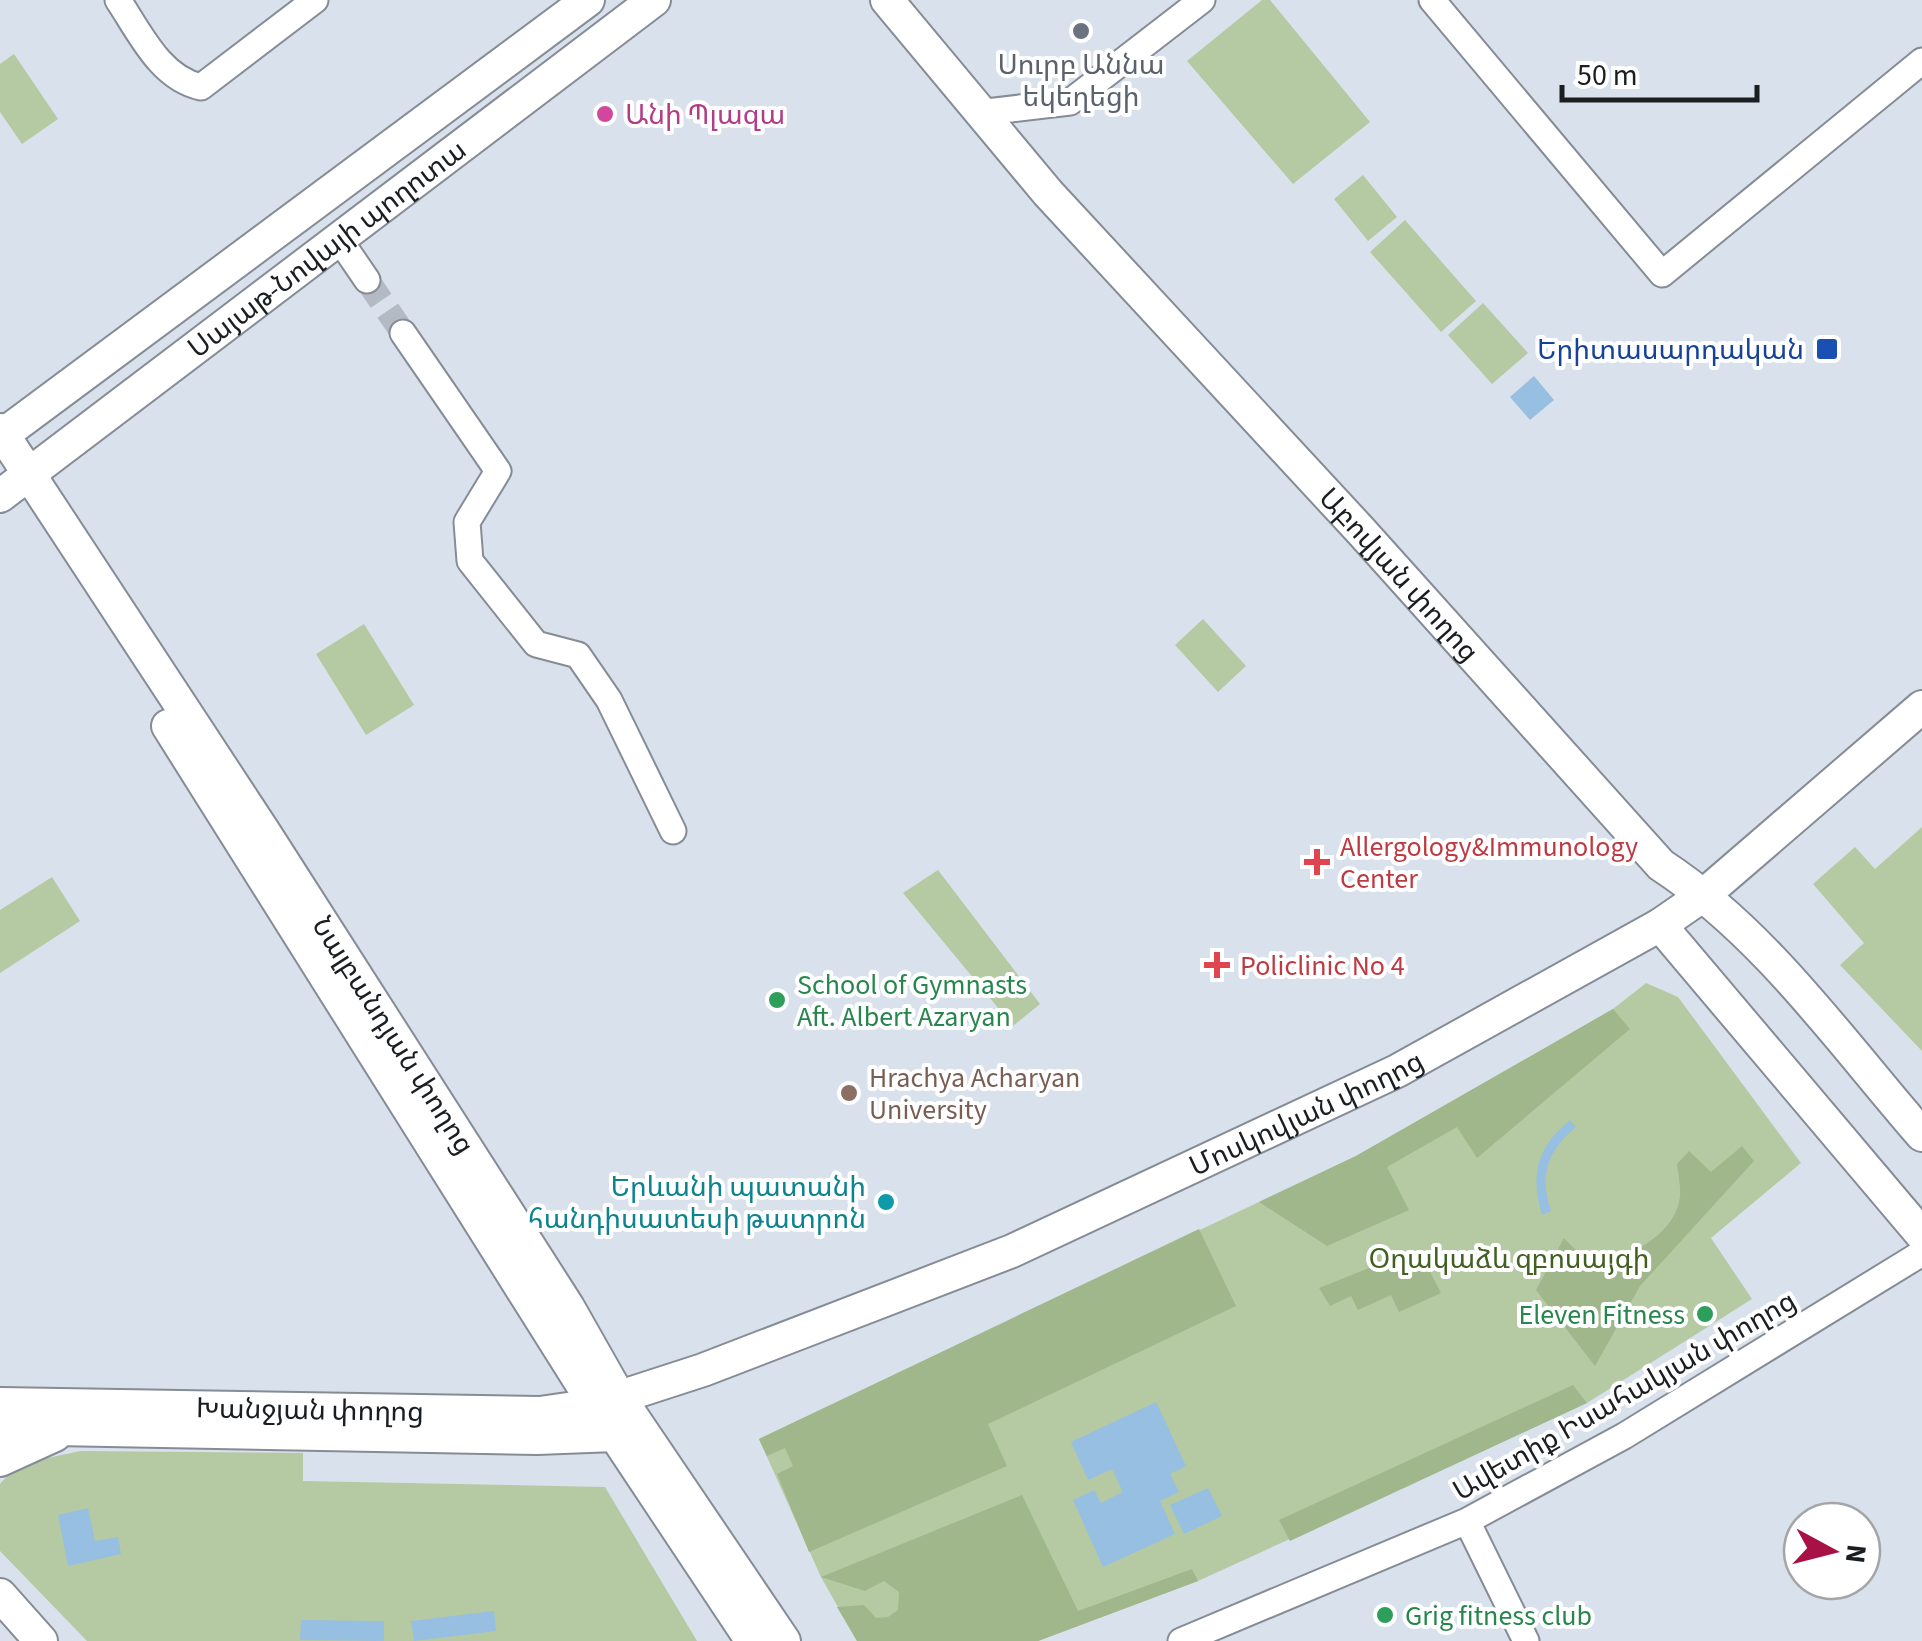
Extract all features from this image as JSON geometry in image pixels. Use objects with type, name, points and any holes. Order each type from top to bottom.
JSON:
[{"type":"main road","name":"Սայաթ-Նովայի պողոտա","points":[[7,459],[588,0]]},
{"type":"main road","name":"Սայաթ-Նովայի պողոտա","points":[[7,459],[339,239],[654,0]]},
{"type":"main road","name":"Աբովյան փողոց","points":[[887,0],[978,113],[1661,866],[1705,894],[1771,960],[1922,1135]]},
{"type":"main road","name":"Նալբանդյան փողոց","points":[[7,459],[264,832],[568,1308],[607,1401],[615,1435],[752,1641]]},
{"type":"main road","name":"Մոսկովյան փողոց","points":[[607,1401],[720,1364],[1116,1206],[1398,1071],[1660,926],[1705,894],[1922,707]]},
{"type":"main road","points":[[1660,926],[1922,1235]]},
{"type":"main road","name":"Նալբանդյան փողոց","points":[[607,1401],[784,1641]]},
{"type":"main road","name":"Խանջյան փողոց","points":[[0,1404],[540,1413],[607,1401]]},
{"type":"main road","name":"Խանջյան փողոց","points":[[0,1428],[537,1438],[615,1435]]},
{"type":"main road","points":[[0,1460],[68,1429]]},
{"type":"main road","points":[[0,1596],[41,1641]]},
{"type":"street","points":[[118,0],[166,70],[184,83],[201,87],[315,0]]},
{"type":"street","points":[[978,113],[1070,102],[1202,0]]},
{"type":"street","points":[[1432,0],[1662,274],[1922,61]]},
{"type":"street","points":[[339,239],[367,280]]},
{"type":"street","points":[[403,333],[498,472],[466,522],[470,560],[536,644],[578,655],[609,700],[673,832]]},
{"type":"street","name":"Ավետիք Իսահակյան փողոց","points":[[1181,1641],[1467,1521],[1624,1436],[1922,1252]]},
{"type":"street","points":[[1467,1521],[1526,1641]]},
{"type":"green space","points":[[1262,0],[1270,0],[1370,122],[1293,184],[1187,61]]},
{"type":"green space","points":[[14,54],[58,119],[22,144],[0,112],[0,64]]},
{"type":"green space","points":[[1363,175],[1397,217],[1368,241],[1334,199]]},
{"type":"green space","points":[[1405,220],[1476,301],[1441,332],[1370,252]]},
{"type":"green space","points":[[1483,303],[1528,353],[1492,384],[1448,335]]},
{"type":"green space","points":[[1203,619],[1246,666],[1218,692],[1175,645]]},
{"type":"green space","points":[[364,624],[414,705],[366,735],[316,654]]},
{"type":"green space","points":[[1922,827],[1922,1051],[1840,965],[1864,943],[1813,884],[1855,847],[1875,869]]},
{"type":"green space","points":[[938,870],[1040,1004],[1013,1026],[903,893]]},
{"type":"green space","points":[[52,877],[80,921],[0,973],[0,910]]},
{"type":"green space","name":"Օղակաձև զբոսայգի","points":[[1646,983],[1678,997],[1801,1163],[1711,1238],[1752,1299],[1587,1403],[1198,1581],[1038,1641],[857,1641],[821,1577],[759,1439],[1356,1156],[1613,1009]]},
{"type":"green space","points":[[1613,1009],[1630,1029],[1477,1158],[1457,1127],[1387,1167],[1409,1210],[1327,1246],[1259,1202],[1356,1156]]},
{"type":"green space","points":[[1742,1146],[1754,1161],[1640,1286],[1595,1366],[1536,1290],[1564,1238],[1580,1253],[1596,1258],[1628,1253],[1643,1246],[1668,1224],[1676,1210],[1680,1192],[1677,1164],[1689,1151],[1711,1172]]},
{"type":"green space","points":[[1199,1229],[1236,1306],[988,1424],[1007,1466],[809,1552],[777,1474],[793,1466],[785,1448],[767,1456],[759,1439]]},
{"type":"green space","points":[[1404,1254],[1423,1258],[1441,1293],[1399,1312],[1391,1295],[1358,1310],[1351,1296],[1330,1306],[1319,1288]]},
{"type":"green space","points":[[1573,1385],[1587,1403],[1290,1541],[1279,1520]]},
{"type":"green space","points":[[80,1451],[303,1453],[303,1481],[605,1487],[697,1641],[87,1641],[0,1551],[0,1484],[26,1465]]},
{"type":"green space","points":[[1022,1495],[1078,1611],[1192,1569],[1198,1581],[1038,1641],[857,1641],[837,1607],[864,1605],[876,1618],[888,1617],[898,1610],[899,1592],[884,1581],[865,1591],[821,1577]]},
{"type":"water","points":[[1534,376],[1554,400],[1530,420],[1510,397]]},
{"type":"water","points":[[1570,1120],[1576,1127],[1558,1146],[1548,1165],[1546,1186],[1551,1211],[1542,1215],[1537,1187],[1539,1163],[1550,1141]]},
{"type":"water","points":[[1156,1402],[1186,1466],[1170,1474],[1179,1492],[1160,1501],[1175,1534],[1103,1567],[1073,1500],[1094,1490],[1101,1503],[1123,1492],[1112,1469],[1088,1480],[1071,1442]]},
{"type":"water","points":[[1208,1488],[1222,1516],[1184,1534],[1170,1505]]},
{"type":"water","points":[[88,1508],[95,1541],[118,1537],[121,1554],[68,1566],[58,1515]]},
{"type":"water","points":[[494,1611],[496,1631],[414,1641],[411,1621]]},
{"type":"water","points":[[301,1620],[384,1621],[384,1641],[300,1640]]},
{"type":"tunnel","points":[[367,280],[403,333]]},
{"type":"place","name":"Սուրբ Աննա եկեղեցի","points":[[1081,31]]},
{"type":"place","name":"Անի Պլազա","points":[[605,114]]},
{"type":"place","name":"Երիտասարդական","points":[[1827,349]]},
{"type":"place","name":"Allergology&Immunology Center","points":[[1317,862]]},
{"type":"place","name":"Policlinic No 4","points":[[1217,965]]},
{"type":"place","name":"School of Gymnasts Aft. Albert Azaryan","points":[[777,1000]]},
{"type":"place","name":"Hrachya Acharyan University","points":[[849,1093]]},
{"type":"place","name":"Երևանի պատանի հանդիսատեսի թատրոն","points":[[886,1202]]},
{"type":"place","name":"Eleven Fitness","points":[[1705,1314]]},
{"type":"place","name":"Grig fitness club","points":[[1385,1615]]}]
